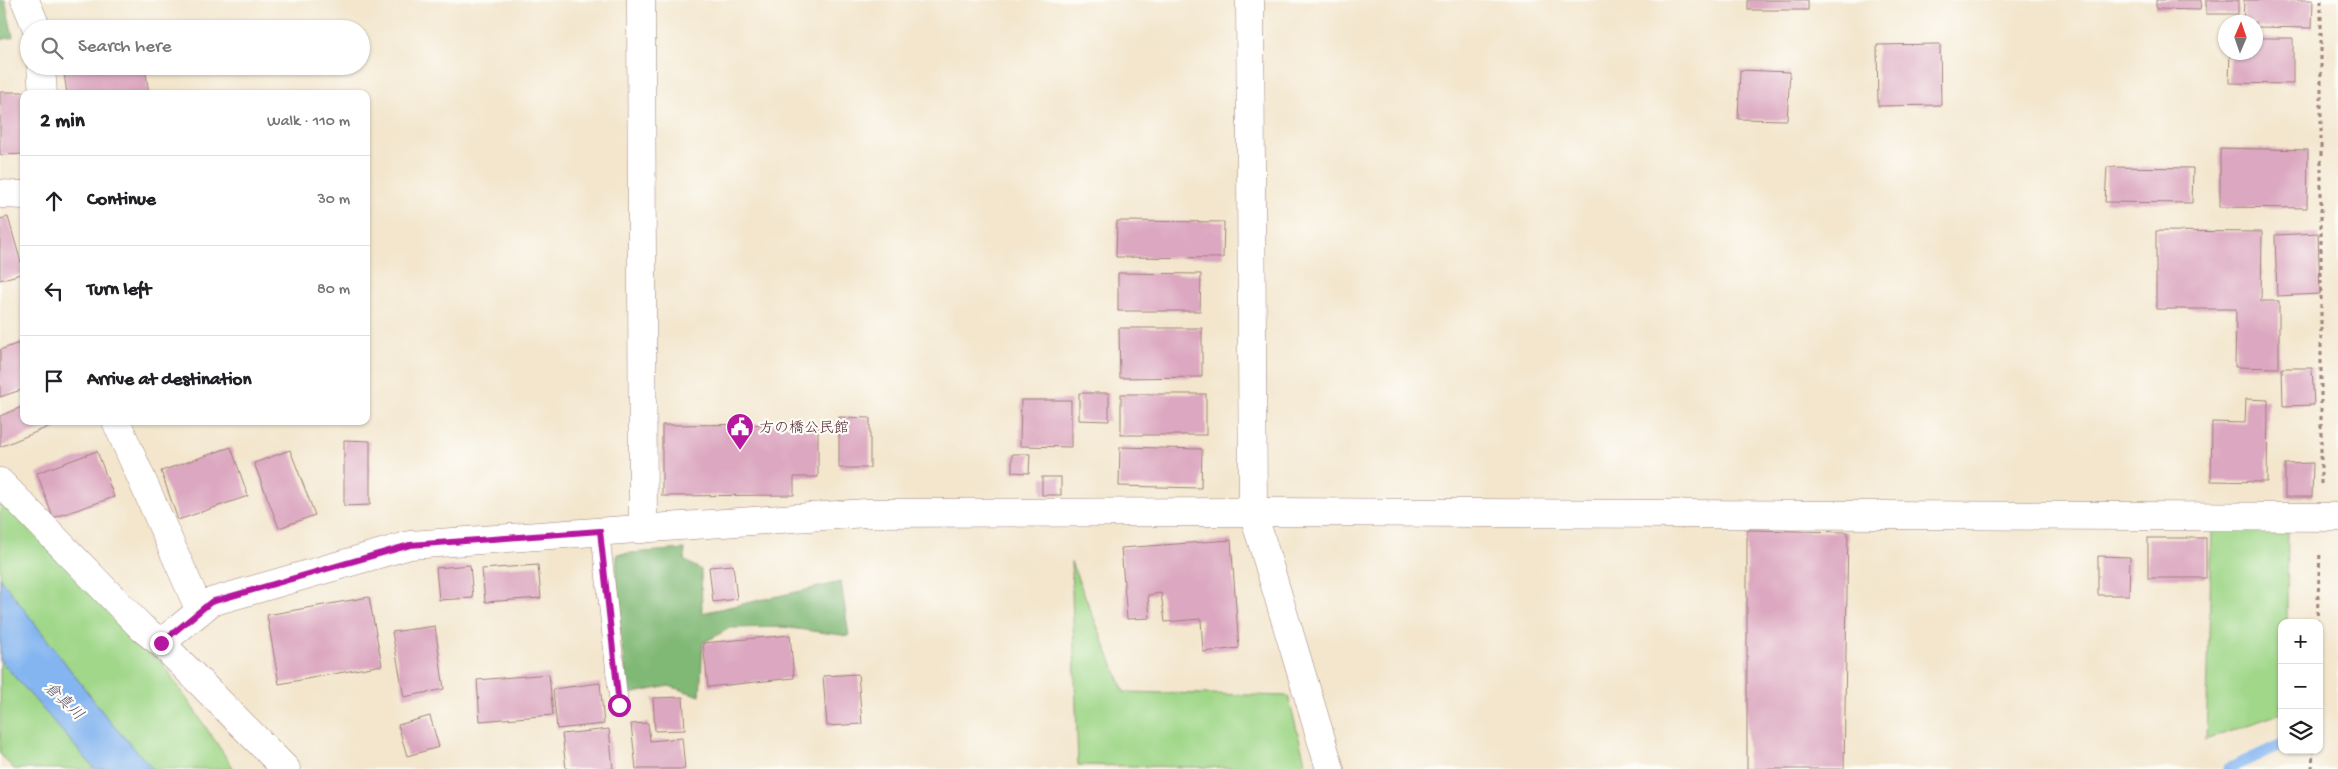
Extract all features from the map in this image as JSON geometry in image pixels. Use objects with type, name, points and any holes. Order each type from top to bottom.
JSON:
[{"type":"street","points":[[25,0],[33,20]]},
{"type":"street","points":[[641,0],[643,528]]},
{"type":"street","points":[[1250,0],[1253,512],[1330,769]]},
{"type":"street","points":[[42,75],[43,90]]},
{"type":"street","points":[[0,194],[20,194]]},
{"type":"street","points":[[118,425],[200,611]]},
{"type":"street","points":[[0,482],[142,628],[161,643],[286,769]]},
{"type":"street","points":[[161,643],[211,602],[410,545],[866,513],[1253,512],[2330,517]]},
{"type":"lane","points":[[600,531],[619,705]]},
{"type":"path","points":[[2317,619],[2330,517],[2321,0]]},
{"type":"path","points":[[2312,754],[2312,769]]},
{"type":"green space","points":[[0,0],[5,0],[13,37],[0,40]]},
{"type":"green space","points":[[0,485],[132,618],[234,769],[14,769],[0,754]]},
{"type":"green space","points":[[2288,526],[2287,619],[2278,619],[2278,714],[2206,740],[2212,527]]},
{"type":"green space","points":[[685,549],[684,560],[701,570],[702,613],[841,582],[849,636],[783,627],[730,628],[703,643],[700,696],[669,686],[629,694],[619,624],[617,554]]},
{"type":"green space","points":[[1071,562],[1124,692],[1288,696],[1307,769],[1078,765]]},
{"type":"water","name":"倉真川","points":[[0,578],[111,723],[153,769],[95,769],[0,660]]},
{"type":"building","points":[[1748,0],[1808,0],[1808,10],[1748,10]]},
{"type":"building","points":[[2156,0],[2201,0],[2200,10],[2156,9]]},
{"type":"building","points":[[2206,0],[2238,0],[2238,14],[2206,14]]},
{"type":"building","points":[[2244,0],[2313,0],[2312,28],[2263,27],[2263,15],[2243,15]]},
{"type":"building","points":[[2263,38],[2293,38],[2293,84],[2229,83],[2230,60],[2263,60]]},
{"type":"building","points":[[1940,44],[1941,105],[1878,106],[1877,45]]},
{"type":"building","points":[[1740,70],[1790,72],[1787,120],[1738,119]]},
{"type":"building","points":[[64,75],[146,75],[148,90],[66,90]]},
{"type":"building","points":[[0,92],[20,92],[20,154],[0,155]]},
{"type":"building","points":[[2220,148],[2308,150],[2307,208],[2220,207]]},
{"type":"building","points":[[2107,167],[2193,168],[2192,203],[2105,202]]},
{"type":"building","points":[[8,217],[20,259],[20,274],[0,280],[0,219]]},
{"type":"building","points":[[1117,221],[1224,222],[1223,258],[1116,257]]},
{"type":"building","points":[[2156,231],[2262,232],[2261,301],[2279,301],[2279,368],[2235,367],[2236,309],[2156,309]]},
{"type":"building","points":[[2318,233],[2320,294],[2277,296],[2275,235]]},
{"type":"building","points":[[1118,273],[1201,274],[1200,311],[1118,311]]},
{"type":"building","points":[[1119,328],[1202,328],[1202,377],[1120,378]]},
{"type":"building","points":[[20,342],[20,390],[0,397],[0,350]]},
{"type":"building","points":[[2282,368],[2312,368],[2314,405],[2283,406]]},
{"type":"building","points":[[1079,393],[1109,393],[1109,421],[1079,420]]},
{"type":"building","points":[[1121,394],[1206,394],[1206,435],[1121,435]]},
{"type":"building","points":[[2246,399],[2268,400],[2267,482],[2211,481],[2212,422],[2245,423]]},
{"type":"building","points":[[1021,400],[1071,400],[1071,447],[1020,446]]},
{"type":"building","points":[[20,408],[20,425],[53,425],[0,447],[0,416]]},
{"type":"building","points":[[839,417],[870,418],[870,468],[839,468]]},
{"type":"building","name":"方の橋公民館","points":[[818,424],[818,477],[794,477],[794,495],[662,496],[662,425]]},
{"type":"building","points":[[344,440],[370,441],[370,505],[344,506]]},
{"type":"building","points":[[231,447],[248,496],[178,520],[161,471]]},
{"type":"building","points":[[1120,447],[1202,449],[1201,488],[1119,486]]},
{"type":"building","points":[[290,450],[315,515],[279,528],[254,463]]},
{"type":"building","points":[[97,451],[114,497],[53,518],[37,473]]},
{"type":"building","points":[[1012,454],[1030,454],[1029,473],[1012,472]]},
{"type":"building","points":[[2313,463],[2312,497],[2285,497],[2285,464]]},
{"type":"building","points":[[1042,477],[1061,477],[1061,495],[1042,495]]},
{"type":"building","points":[[1747,530],[1848,532],[1844,769],[1747,769]]},
{"type":"building","points":[[2148,538],[2206,538],[2206,578],[2148,578]]},
{"type":"building","points":[[1231,540],[1239,648],[1203,652],[1201,619],[1165,622],[1161,593],[1148,595],[1150,618],[1127,619],[1121,548]]},
{"type":"building","points":[[2098,556],[2130,557],[2129,595],[2098,595]]},
{"type":"building","points":[[470,565],[473,598],[439,600],[436,568]]},
{"type":"building","points":[[538,565],[541,598],[485,602],[482,569]]},
{"type":"building","points":[[733,565],[737,599],[713,602],[709,567]]},
{"type":"building","points":[[369,597],[382,665],[279,684],[267,615]]},
{"type":"building","points":[[435,626],[444,689],[404,697],[392,632]]},
{"type":"building","points":[[790,635],[794,678],[708,687],[703,643]]},
{"type":"building","points":[[549,674],[553,715],[480,721],[477,680]]},
{"type":"building","points":[[858,674],[862,724],[827,726],[823,676]]},
{"type":"building","points":[[600,683],[604,724],[557,729],[553,689]]},
{"type":"building","points":[[683,697],[685,730],[655,731],[653,698]]},
{"type":"building","points":[[430,716],[439,747],[407,756],[398,725]]},
{"type":"building","points":[[648,723],[650,741],[682,738],[685,769],[636,769],[631,724]]},
{"type":"building","points":[[609,729],[613,769],[566,769],[562,734]]},
{"type":"waterway","points":[[2228,769],[2278,746]]},
{"type":"place","name":"方の橋公民館","points":[[740,451]]},
{"type":"route","points":[[161,643],[211,602],[410,545],[600,531],[619,705]]}]
